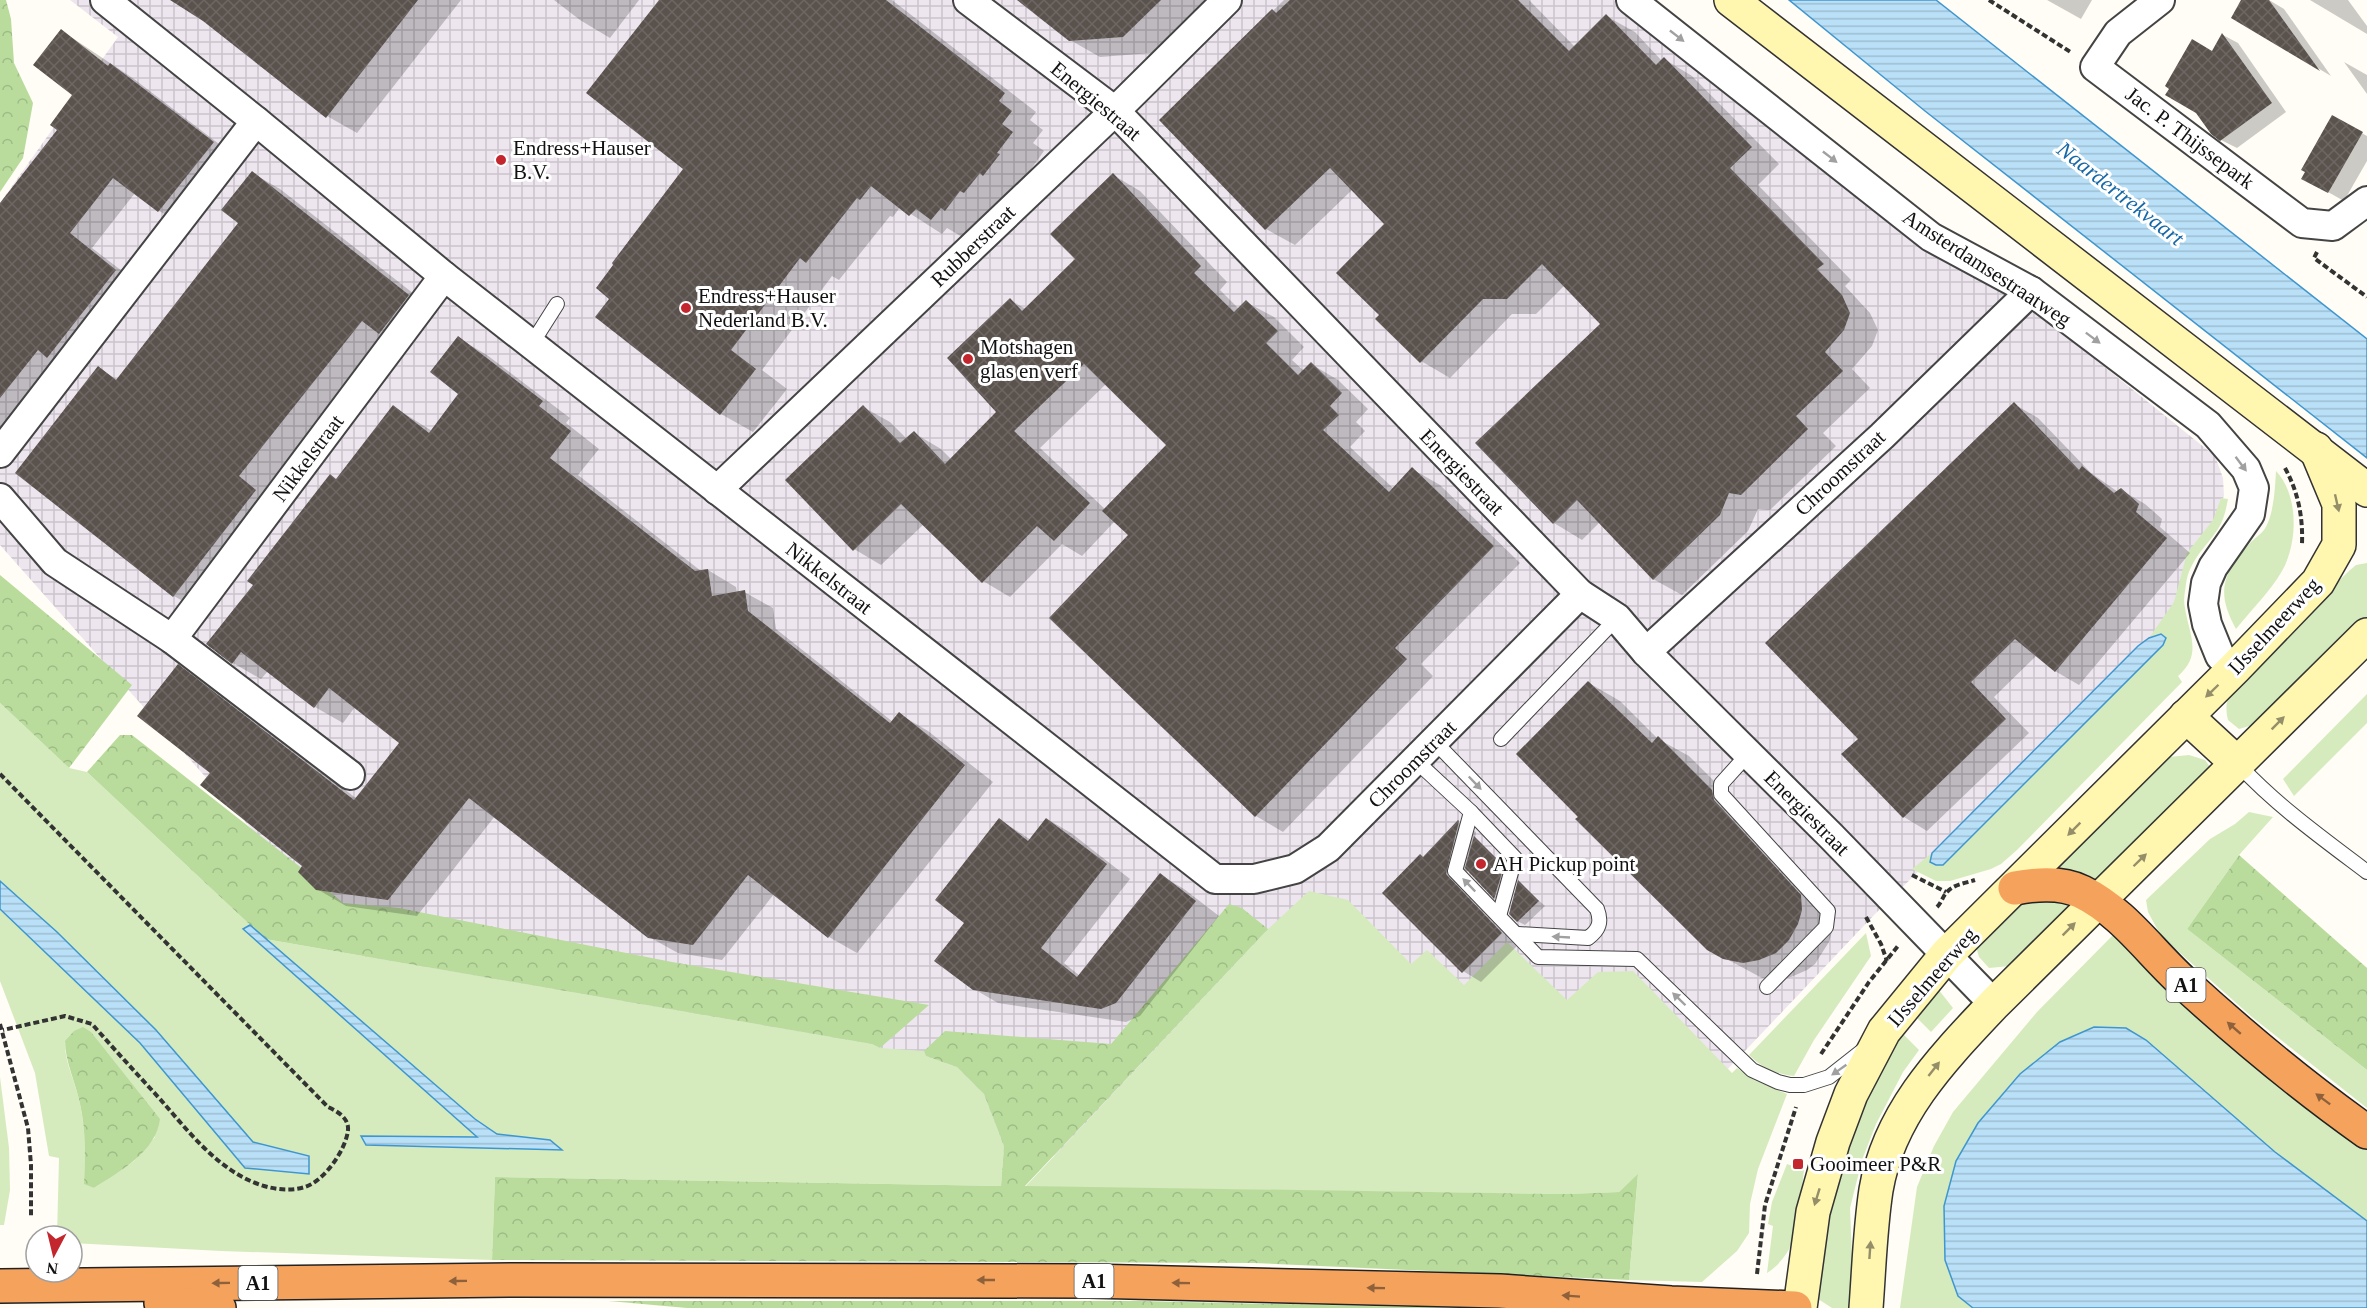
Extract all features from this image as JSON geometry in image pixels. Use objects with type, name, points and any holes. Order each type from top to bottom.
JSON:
[{"type":"highway","name":"A1","points":[[2014,888],[2029,885],[2056,885],[2079,890],[2098,901],[2123,920],[2160,961],[2279,1066],[2367,1132]]},
{"type":"highway","name":"A1","points":[[0,1287],[516,1280],[1089,1281],[1500,1291],[1671,1303],[1795,1308]]},
{"type":"highway","name":"A1","points":[[0,1287],[219,1308]]},
{"type":"street","name":"Nikkelstraat","points":[[105,0],[531,345],[1215,879]]},
{"type":"street","name":"Energiestraat","points":[[968,0],[1115,111],[1580,594],[1617,618],[1646,652],[1994,1004]]},
{"type":"street","name":"Rubberstraat","points":[[717,490],[1115,111],[1227,0]]},
{"type":"street","name":"Amsterdamsestraatweg","points":[[1631,0],[1931,237],[2031,291],[2208,425],[2246,469],[2254,488],[2250,514],[2213,567],[2206,583],[2203,604],[2207,624],[2220,656],[2235,668]]},
{"type":"street","points":[[1731,0],[2367,490]]},
{"type":"street","points":[[2095,67],[2118,33],[2160,0]]},
{"type":"street","name":"Jac. P. Thijssepark","points":[[2095,67],[2302,223],[2333,226]]},
{"type":"street","points":[[0,453],[256,121]]},
{"type":"street","points":[[2333,226],[2367,201]]},
{"type":"street","name":"Nikkelstraat","points":[[172,639],[444,276]]},
{"type":"street","name":"Chroomstraat","points":[[1646,652],[1881,436],[2031,291]]},
{"type":"street","name":"IJsselmeerweg","points":[[1800,1308],[1813,1212],[1833,1142],[1851,1094],[1884,1031],[1947,954],[2353,548],[2339,504],[2316,449]]},
{"type":"street","points":[[0,498],[56,562],[172,639],[350,775]]},
{"type":"street","name":"Chroomstraat","points":[[1215,879],[1254,879],[1295,869],[1328,848],[1580,594]]},
{"type":"street","points":[[1866,1308],[1877,1188],[1884,1159],[1897,1126],[1943,1057],[2367,635]]},
{"type":"street","points":[[2186,716],[2238,764]]},
{"type":"lane","points":[[531,345],[557,304]]},
{"type":"lane","points":[[1501,739],[1617,618]]},
{"type":"lane","points":[[1425,751],[1471,812],[1515,858],[1499,916]]},
{"type":"lane","points":[[1425,751],[1597,909],[1600,917],[1595,933],[1588,938],[1518,934]]},
{"type":"lane","points":[[1748,754],[1721,784],[1721,794],[1828,910],[1826,927],[1767,987]]},
{"type":"lane","points":[[2238,764],[2281,806],[2367,872]]},
{"type":"lane","points":[[1471,812],[1455,871],[1538,957],[1637,959],[1752,1070],[1790,1085],[1804,1085],[1828,1077],[1849,1063],[1884,1031]]},
{"type":"path","points":[[1989,0],[2095,67]]},
{"type":"path","points":[[2333,226],[2314,258],[2367,297]]},
{"type":"path","points":[[0,774],[328,1107],[345,1119],[348,1129],[340,1154],[320,1178],[307,1186],[288,1190],[264,1186],[244,1177],[213,1156],[92,1024],[65,1016],[3,1030]]},
{"type":"path","points":[[1754,1306],[1765,1205],[1804,1085],[1814,1064],[1869,982]]},
{"type":"path","points":[[0,1024],[28,1128],[32,1165],[31,1216]]},
{"type":"shaded area","points":[[70,0],[1614,0],[2030,307],[2215,456],[2223,478],[2224,496],[2211,527],[2187,562],[2167,628],[1875,914],[1614,1189],[512,1123],[0,545],[0,203],[118,37]]},
{"type":"green space","points":[[0,0],[6,0],[11,19],[14,63],[33,103],[23,158],[0,192]]},
{"type":"green space","points":[[2276,471],[2284,481],[2292,506],[2294,520],[2291,547],[2277,579],[2236,629],[2226,604],[2225,583],[2228,573],[2241,553],[2263,532],[2267,524],[2273,501]]},
{"type":"green space","points":[[2221,498],[2228,499],[2222,522],[2198,555],[2188,576],[2184,602],[2192,652],[2186,668],[2178,676],[2182,682],[2001,864],[1950,881],[1936,881],[1912,869],[1932,853],[1931,862],[2163,645],[2166,638],[2161,634],[2149,638],[2174,602],[2187,553],[2213,520]]},
{"type":"green space","points":[[2367,563],[2367,620],[2266,721],[2239,729],[2228,720],[2226,709],[2228,699],[2237,681],[2349,571],[2356,565]]},
{"type":"green space","points":[[0,575],[132,685],[69,768],[0,703]]},
{"type":"green space","points":[[2367,694],[2367,723],[2294,796],[2283,779]]},
{"type":"green space","points":[[0,703],[69,768],[87,772],[265,939],[872,1044],[880,1048],[924,1051],[926,1056],[957,1067],[984,1094],[1004,1146],[1001,1186],[495,1177],[492,1260],[221,1251],[84,1244],[84,1224],[57,1224],[59,1158],[49,1156],[35,1073],[0,981],[0,909],[140,1043],[245,1168],[309,1174],[309,1156],[253,1142],[156,1030],[57,932],[0,881]],"holes":[[[65,1041],[155,1137],[134,1161],[94,1188],[84,1183],[85,1153],[82,1114],[66,1057]]]},
{"type":"green space","points":[[120,735],[132,735],[343,903],[399,908],[672,962],[929,1005],[880,1048],[872,1044],[265,939],[87,772]]},
{"type":"green space","points":[[2189,755],[2205,760],[2213,771],[2095,888],[2044,874],[2159,758]]},
{"type":"green space","points":[[2249,812],[2273,817],[2239,855],[2187,929],[2367,1070],[2367,1108],[2252,1017],[2161,936],[2148,912],[2146,900],[2210,839],[2235,824]]},
{"type":"green space","points":[[2239,855],[2367,968],[2367,1070],[2187,929]]},
{"type":"green space","points":[[1309,891],[1348,900],[1411,964],[1427,950],[1464,985],[1507,942],[1567,1000],[1598,972],[1633,971],[1732,1073],[1737,1068],[1754,1080],[1787,1094],[1758,1169],[1750,1204],[1749,1233],[1737,1251],[1702,1282],[1629,1280],[1638,1175],[1619,1192],[1566,1194],[1025,1187],[1268,929]]},
{"type":"green space","points":[[2050,897],[2080,906],[2020,965],[1989,968],[1979,957],[1975,943],[2020,900]]},
{"type":"green space","points":[[1229,904],[1242,908],[1268,929],[1025,1186],[1566,1194],[1619,1192],[1638,1174],[1629,1280],[1254,1263],[492,1260],[495,1177],[1001,1186],[1004,1146],[984,1094],[957,1067],[926,1056],[924,1051],[945,1031],[1111,1044]]},
{"type":"green space","points":[[1866,933],[1871,956],[1814,1040],[1794,1076],[1770,1070],[1754,1060],[1749,1055]]},
{"type":"green space","points":[[2113,935],[2367,1146],[2367,1221],[2275,1152],[1958,1296],[1973,1308],[1900,1308],[1917,1187],[1934,1146],[1953,1112],[2037,1012]]},
{"type":"green space","points":[[1938,989],[1953,1008],[1931,1032],[1911,1012]]},
{"type":"green space","points":[[83,1027],[91,1032],[160,1119],[152,1141],[144,1151],[135,1160],[94,1188],[84,1184],[85,1154],[82,1114],[65,1049],[65,1041],[74,1031]]},
{"type":"green space","points":[[1899,1030],[1919,1050],[1903,1072],[1876,1124],[1862,1160],[1850,1208],[1854,1308],[1832,1308],[1812,1295],[1816,1251],[1858,1108]]},
{"type":"green space","points":[[0,1077],[9,1148],[10,1190],[4,1225],[0,1225]]},
{"type":"green space","points":[[1787,1164],[1804,1170],[1800,1213],[1793,1240],[1787,1252],[1767,1273],[1773,1226],[1768,1224],[1772,1202]]},
{"type":"green space","points":[[609,1301],[1140,1301],[1461,1308],[687,1308]]},
{"type":"water","name":"Naardertrekvaart","points":[[1789,0],[1936,0],[2367,339],[2367,458],[1925,111]]},
{"type":"water","points":[[2161,634],[2166,638],[2163,645],[1943,865],[1930,862],[1932,853],[2138,646],[2149,638]]},
{"type":"water","points":[[0,881],[57,932],[156,1030],[253,1142],[309,1156],[309,1174],[245,1168],[140,1043],[0,909]]},
{"type":"water","points":[[250,925],[475,1119],[497,1134],[550,1140],[562,1150],[366,1145],[361,1136],[477,1137],[243,929]]},
{"type":"water","points":[[2094,1027],[2126,1028],[2146,1040],[2275,1152],[2367,1221],[2367,1308],[1973,1308],[1958,1296],[1945,1260],[1944,1206],[1956,1161],[1978,1123],[2020,1074],[2060,1042]]},
{"type":"building","points":[[170,0],[418,0],[326,118],[203,21]]},
{"type":"building","points":[[659,0],[886,0],[1005,93],[999,101],[1012,111],[1002,124],[1013,132],[997,153],[1000,154],[983,176],[980,173],[964,193],[960,191],[945,211],[941,208],[931,220],[916,209],[909,216],[871,186],[860,200],[857,198],[806,263],[800,258],[731,350],[756,369],[720,415],[595,317],[609,299],[596,288],[613,265],[612,263],[683,169],[586,93]]},
{"type":"building","points":[[1017,0],[1161,0],[1123,37],[1069,41]]},
{"type":"building","points":[[1290,0],[1518,0],[1569,51],[1606,14],[1656,65],[1664,57],[1752,147],[1730,168],[1824,264],[1817,269],[1842,295],[1850,313],[1844,330],[1825,352],[1843,371],[1796,416],[1808,429],[1741,495],[1729,493],[1720,515],[1653,580],[1577,500],[1553,524],[1475,443],[1600,324],[1542,264],[1507,299],[1483,299],[1420,363],[1375,319],[1379,315],[1336,273],[1384,224],[1330,168],[1265,230],[1159,120],[1272,9],[1276,13]]},
{"type":"building","points":[[2241,0],[2269,0],[2320,71],[2231,18]]},
{"type":"building","points":[[61,29],[108,66],[110,63],[214,142],[158,212],[113,178],[70,233],[116,270],[47,358],[38,350],[0,398],[0,203],[57,130],[50,125],[72,95],[33,65]]},
{"type":"building","points":[[2222,33],[2272,103],[2220,141],[2211,134],[2196,113],[2165,95],[2169,89],[2165,86],[2192,39],[2212,51]]},
{"type":"building","points":[[2332,115],[2363,132],[2328,193],[2301,179],[2305,172],[2301,170]]},
{"type":"building","points":[[252,171],[409,295],[379,334],[362,321],[239,476],[256,490],[173,597],[15,473],[98,366],[116,380],[238,223],[221,210]]},
{"type":"building","points":[[1113,173],[1201,266],[1194,273],[1234,312],[1246,300],[1278,331],[1266,343],[1298,375],[1311,362],[1342,393],[1330,406],[1339,415],[1323,430],[1389,492],[1412,467],[1494,546],[1395,648],[1407,659],[1255,817],[1049,618],[1128,535],[1102,511],[1166,445],[1084,364],[1014,431],[1090,503],[1054,541],[1037,526],[982,583],[901,504],[853,551],[785,480],[863,405],[900,443],[914,431],[945,464],[996,412],[947,358],[1010,298],[1022,311],[1075,259],[1050,234]]},
{"type":"building","points":[[458,336],[543,401],[539,406],[571,431],[550,458],[695,571],[708,569],[712,596],[745,590],[748,611],[890,723],[899,712],[965,765],[828,938],[748,875],[693,945],[648,938],[469,798],[388,900],[316,890],[298,872],[302,866],[200,785],[210,773],[137,716],[178,664],[354,800],[399,743],[329,688],[314,708],[241,652],[232,664],[206,644],[253,585],[247,581],[330,474],[336,479],[393,405],[429,433],[458,394],[430,372]]},
{"type":"building","points":[[2014,402],[2079,470],[2082,466],[2114,493],[2121,488],[2139,504],[2136,512],[2167,538],[2055,672],[2015,639],[1971,682],[2006,719],[1903,818],[1841,754],[1858,739],[1765,643]]},
{"type":"building","points":[[1588,681],[1652,743],[1658,736],[1712,790],[1714,800],[1801,895],[1802,910],[1798,924],[1789,940],[1776,953],[1743,963],[1723,959],[1707,950],[1575,819],[1578,817],[1516,754]]},
{"type":"building","points":[[999,818],[1028,841],[1046,818],[1107,864],[1041,948],[1077,977],[1160,873],[1196,901],[1116,1003],[1101,1009],[973,990],[934,961],[964,923],[935,900]]},
{"type":"building","points":[[1458,820],[1446,874],[1502,933],[1462,973],[1382,893],[1420,854],[1423,857]]},
{"type":"building","points":[[1474,836],[1504,866],[1494,899],[1465,868]]},
{"type":"building","points":[[1518,880],[1539,901],[1517,922],[1509,914]]},
{"type":"place","name":"Endress+Hauser B.V.","points":[[501,160]]},
{"type":"place","name":"Endress+Hauser Nederland B.V.","points":[[686,308]]},
{"type":"place","name":"Motshagen glas en verf","points":[[968,359]]},
{"type":"place","name":"AH Pickup point","points":[[1481,864]]},
{"type":"place","name":"Gooimeer P&R","points":[[1798,1164]]}]
